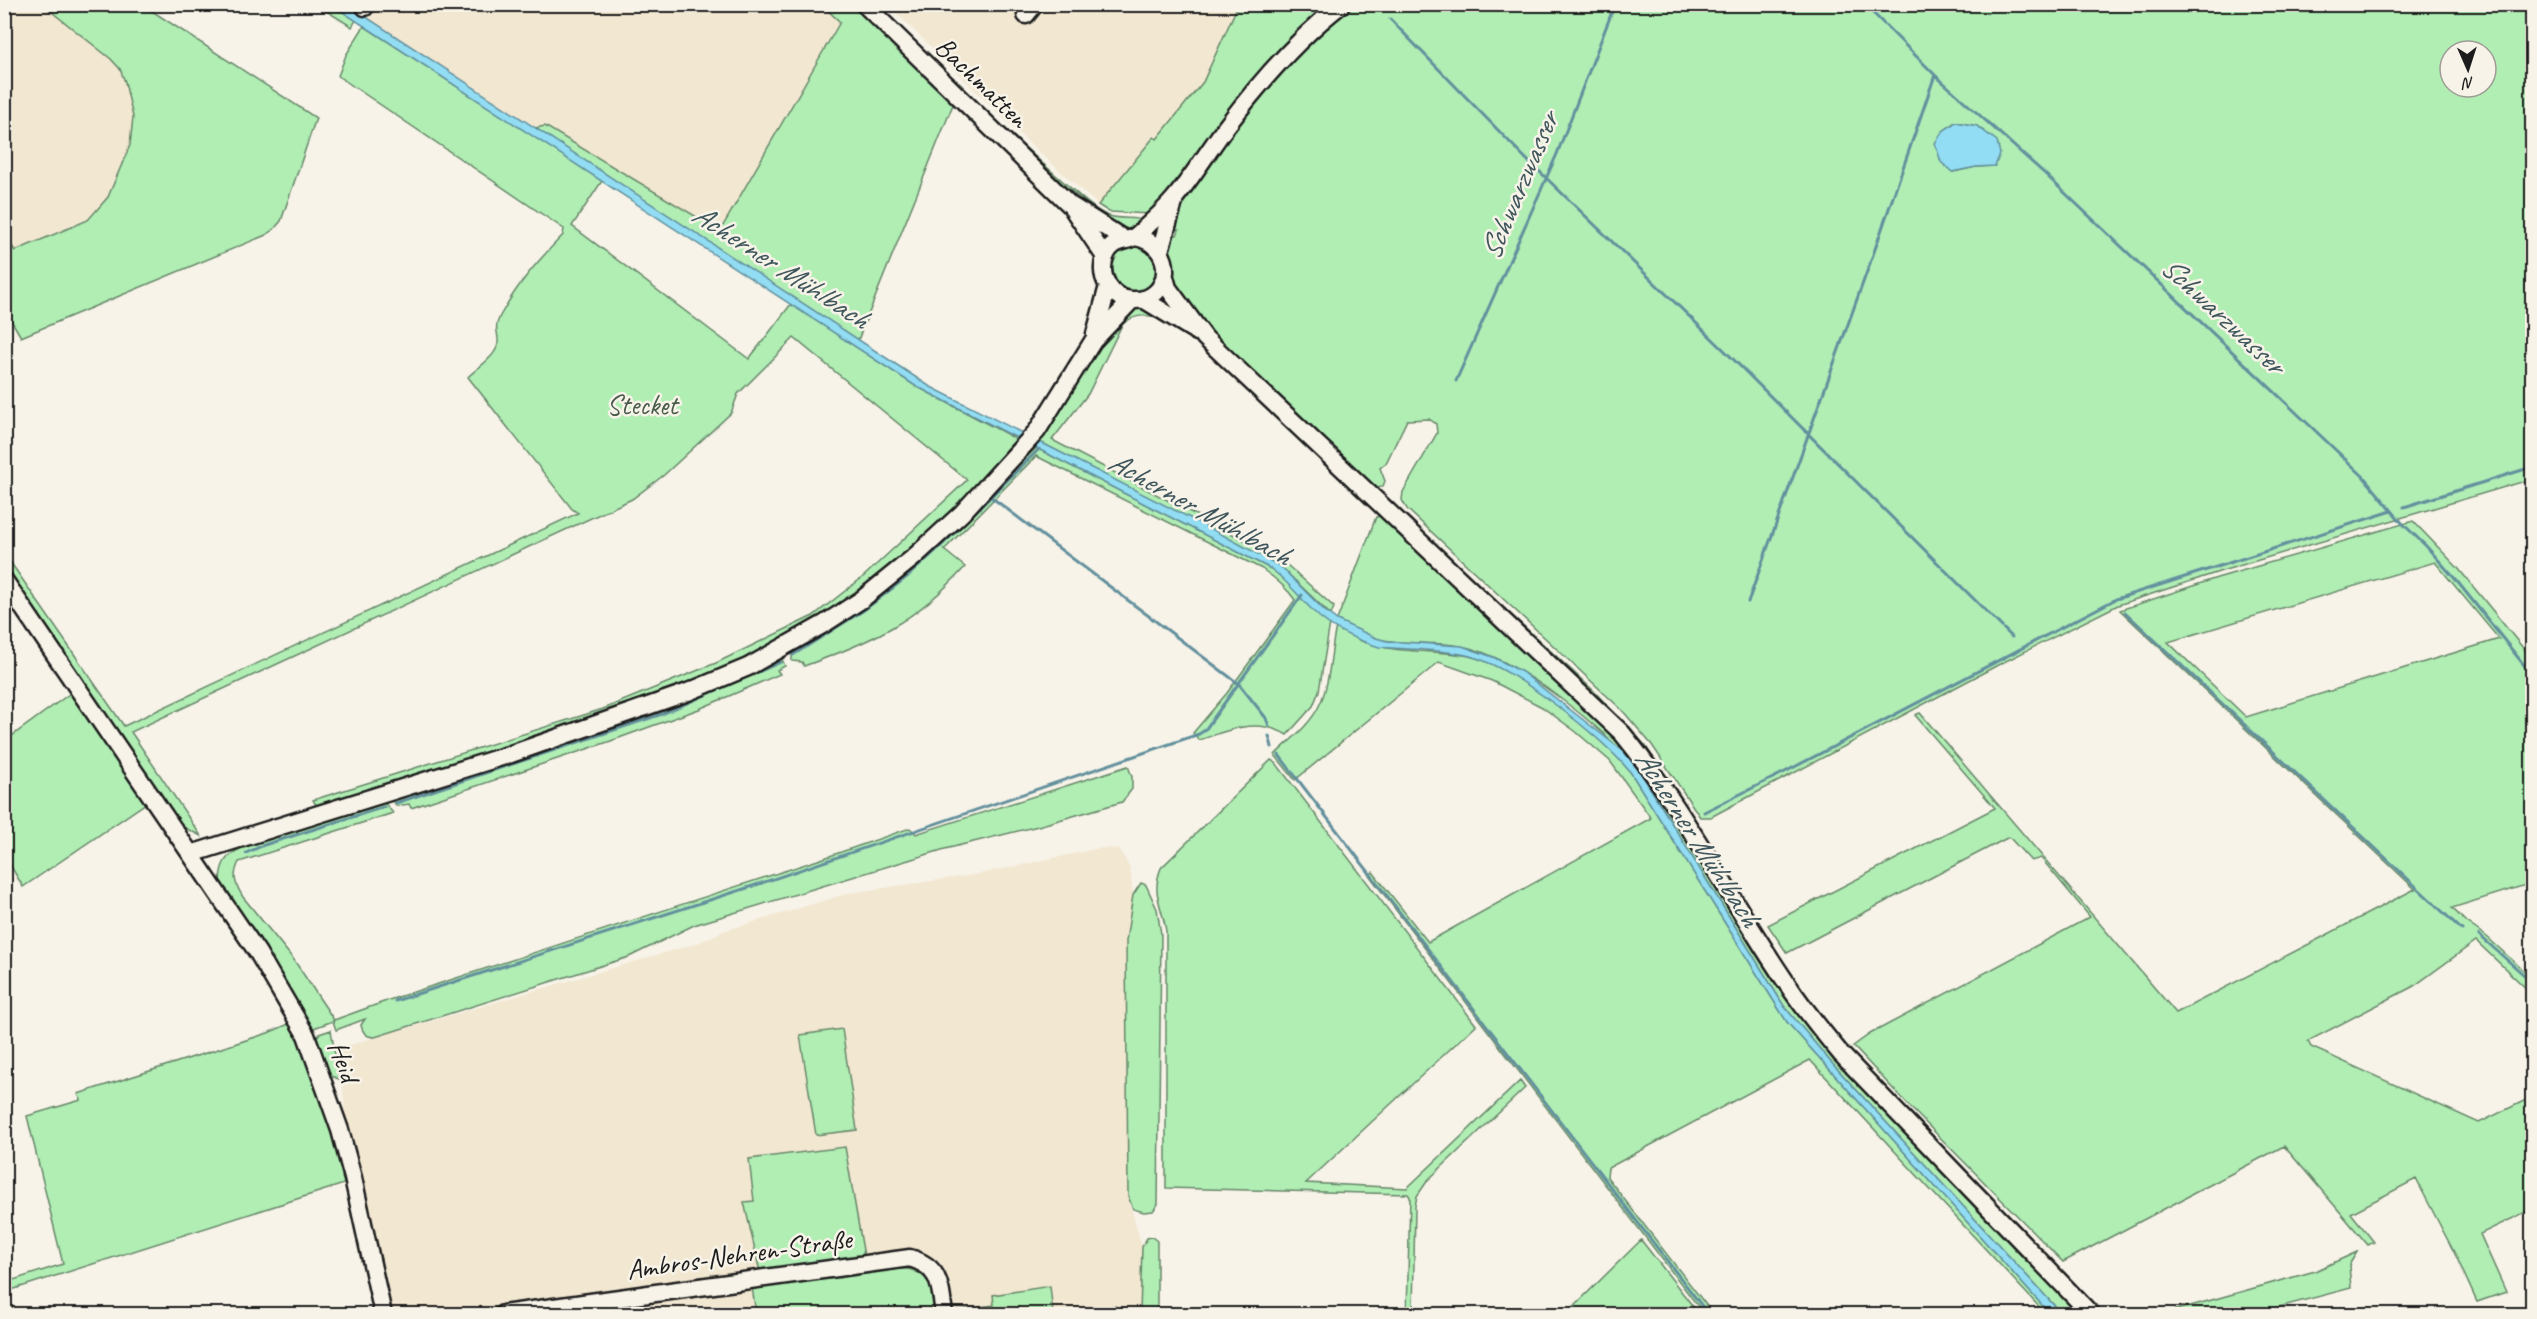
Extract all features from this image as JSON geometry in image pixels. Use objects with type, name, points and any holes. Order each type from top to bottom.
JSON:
[{"type":"street","name":"Bachmatten","points":[[864,4],[1070,205]]},
{"type":"street","points":[[1205,338],[1138,300],[1119,296],[1108,286],[1103,272],[1105,257],[1114,245],[1130,238],[1175,198],[1228,125],[1270,75],[1299,42],[1342,4]]},
{"type":"street","points":[[1160,251],[1175,198]]},
{"type":"street","points":[[1070,205],[1130,238],[1151,242],[1160,251],[1166,265],[1165,277],[1168,288],[1205,338],[1622,733],[1663,787],[1787,984],[1813,1020],[1841,1054],[2091,1314]]},
{"type":"street","points":[[1070,205],[1105,257]]},
{"type":"street","points":[[191,854],[510,754],[688,692],[748,667],[824,624],[861,600],[913,558],[962,513],[1037,431],[1093,341],[1138,300],[1158,290],[1165,277]]},
{"type":"street","points":[[1093,341],[1108,286]]},
{"type":"street","name":"Heid","points":[[4,580],[258,953],[306,1035],[334,1112],[351,1168],[383,1314]]},
{"type":"street","name":"Ambros-Nehren-Straße","points":[[503,1314],[910,1258],[927,1262],[933,1270],[940,1285],[944,1314]]},
{"type":"shaded area","points":[[363,4],[829,4],[840,22],[720,232],[545,126],[535,128],[359,12]]},
{"type":"shaded area","points":[[4,5],[43,5],[111,59],[120,69],[125,82],[133,117],[130,145],[108,197],[88,220],[15,251],[4,234]]},
{"type":"shaded area","points":[[888,5],[1238,5],[1203,82],[1157,140],[1153,138],[1098,205],[1027,141]]},
{"type":"shaded area","points":[[1100,848],[1119,849],[1130,868],[1133,895],[1126,941],[1128,1196],[1142,1247],[1140,1314],[391,1314],[346,1122],[339,1048],[698,943],[721,932],[849,893],[980,874]]},
{"type":"green space","points":[[43,5],[143,5],[316,118],[281,221],[266,235],[21,337],[5,310],[5,234],[15,251],[88,220],[108,197],[130,145],[133,117],[120,69],[111,59]]},
{"type":"green space","points":[[317,5],[332,5],[356,20],[352,27]]},
{"type":"green space","points":[[822,5],[856,5],[954,102],[858,340],[535,128],[545,126],[720,231],[840,22]]},
{"type":"green space","points":[[1238,5],[1331,5],[1152,214],[1109,212],[1098,205],[1154,137],[1157,139],[1203,82]]},
{"type":"green space","points":[[1351,5],[2532,5],[2532,479],[2225,570],[2118,605],[1996,666],[1711,817],[1700,817],[1652,745],[1622,710],[1407,509],[1402,500],[1403,492],[1437,433],[1436,424],[1429,419],[1407,420],[1386,463],[1380,468],[1385,481],[1383,486],[1374,490],[1226,351],[1173,289],[1168,235],[1177,235],[1179,230],[1174,230],[1178,207],[1228,136],[1286,65],[1330,21]],"holes":[[[1955,122],[1977,126],[1995,166],[1953,172],[1942,132]]]},
{"type":"green space","name":"Stecket","points":[[364,26],[602,181],[572,226],[749,359],[791,304],[914,385],[1016,439],[965,497],[898,562],[826,617],[729,666],[678,687],[527,741],[318,808],[313,800],[603,709],[716,663],[813,616],[863,577],[967,480],[794,338],[738,394],[731,413],[664,475],[632,499],[131,732],[201,836],[181,826],[5,568],[4,553],[124,726],[578,513],[572,509],[468,377],[494,353],[498,343],[497,328],[500,316],[528,273],[563,235],[564,229],[338,76],[346,55]]},
{"type":"green space","points":[[954,81],[957,81],[1023,146],[1094,208],[1109,216],[1145,221],[1131,229],[1114,227],[1031,157]]},
{"type":"green space","points":[[1134,245],[1151,252],[1158,269],[1151,286],[1134,293],[1117,286],[1110,269],[1117,252]]},
{"type":"green space","points":[[1145,306],[1164,321],[1153,317],[1137,316],[1122,325],[1088,394],[1052,440],[1286,564],[1334,607],[1331,615],[1280,566],[1040,442],[1100,342],[1128,308]]},
{"type":"green space","points":[[1036,448],[1271,569],[1314,611],[1330,623],[1319,691],[1313,706],[1287,735],[1265,727],[1254,726],[1233,729],[1199,740],[1193,733],[1227,693],[1295,600],[1288,591],[1262,569],[1036,456],[944,550],[965,567],[929,602],[892,628],[851,648],[804,666],[802,662],[792,661],[792,652],[839,624],[978,505]]},
{"type":"green space","points":[[1396,509],[1592,689],[1645,745],[1788,969],[1820,1014],[1862,1064],[2104,1314],[2098,1314],[1815,1016],[1674,798]]},
{"type":"green space","points":[[1376,517],[1386,518],[1633,754],[1775,976],[2084,1314],[2062,1314],[1829,1060],[1784,1006],[1639,770],[1604,734],[1532,679],[1483,652],[1461,646],[1377,639],[1337,620]]},
{"type":"green space","points":[[2413,521],[2458,568],[2532,659],[2532,883],[2452,908],[2532,978],[2532,994],[2476,941],[2414,986],[2308,1041],[2311,1047],[2479,1123],[2532,1097],[2532,1209],[2480,1234],[2506,1292],[2477,1302],[2416,1179],[2351,1213],[2374,1242],[2368,1245],[2284,1146],[2063,1262],[1853,1046],[1870,1034],[2090,917],[2041,858],[2031,861],[2009,837],[1787,953],[1768,925],[1995,808],[1915,715],[1920,713],[2176,1013],[2415,889],[2120,610],[2217,578]],"holes":[[[2435,562],[2499,639],[2246,717],[2168,642]]]},
{"type":"green space","points":[[1336,627],[1357,639],[1377,646],[1456,654],[1488,662],[1533,688],[1579,723],[1618,758],[1631,773],[1787,1022],[2050,1314],[2036,1314],[2042,1310],[1810,1060],[1608,1168],[1607,1177],[1713,1314],[1704,1314],[1369,875],[1373,872],[1428,942],[1651,818],[1610,761],[1575,731],[1542,707],[1492,681],[1439,662],[1295,780],[1275,755],[1305,726],[1319,706],[1328,677]]},
{"type":"green space","points":[[781,657],[785,666],[777,670],[780,674],[699,709],[411,808],[409,804],[397,806],[393,802],[393,799]]},
{"type":"green space","points":[[72,692],[146,798],[146,803],[23,887],[5,856],[5,741]]},
{"type":"green space","points":[[1271,760],[1276,763],[1476,1025],[1306,1183],[1407,1188],[1520,1081],[1525,1088],[1428,1180],[1417,1196],[1413,1314],[1407,1314],[1410,1197],[1408,1194],[1166,1188],[1166,931],[1158,899],[1158,877],[1161,868]]},
{"type":"green space","points":[[1128,766],[1132,777],[1132,789],[1122,802],[945,849],[694,925],[629,957],[375,1037],[364,1033],[361,1025],[365,1019],[336,1030],[333,1021],[311,1029],[220,883],[222,866],[228,857],[277,833],[383,801],[393,813],[239,862],[237,867],[235,880],[243,897],[294,960],[334,1020],[910,828],[916,834]]},
{"type":"green space","points":[[1141,883],[1146,885],[1157,909],[1161,934],[1158,1204],[1153,1211],[1144,1212],[1133,1209],[1128,1196],[1126,941],[1133,895]]},
{"type":"green space","points":[[291,1023],[328,1115],[345,1173],[342,1177],[344,1184],[5,1292],[4,1283],[63,1264],[27,1116],[81,1100],[78,1094],[268,1033]]},
{"type":"green space","points":[[842,1029],[857,1130],[816,1135],[800,1035]]},
{"type":"green space","points":[[331,1030],[339,1079],[331,1076],[315,1040],[319,1034]]},
{"type":"green space","points":[[845,1147],[864,1256],[760,1272],[744,1202],[754,1201],[749,1159]]},
{"type":"green space","points":[[1152,1237],[1157,1241],[1157,1314],[1140,1314],[1142,1247],[1147,1238]]},
{"type":"green space","points":[[1641,1240],[1699,1314],[1566,1314]]},
{"type":"green space","points":[[2357,1252],[2349,1265],[2351,1288],[2252,1314],[2162,1314],[2315,1271]]},
{"type":"green space","points":[[894,1268],[914,1271],[927,1280],[933,1295],[936,1314],[756,1314],[752,1287]]},
{"type":"green space","points":[[1050,1286],[1053,1314],[950,1314],[950,1312],[994,1305],[993,1295]]},
{"type":"green space","points":[[1115,1306],[1116,1314],[1053,1314]]},
{"type":"water","points":[[332,5],[348,5],[929,386],[1206,526],[1280,566],[1337,620],[1387,641],[1462,646],[1493,657],[1522,672],[1623,751],[1639,770],[1784,1006],[1829,1060],[2062,1314],[2050,1314],[1787,1022],[1631,773],[1618,758],[1579,723],[1533,689],[1489,663],[1459,654],[1379,647],[1336,628],[1320,618],[1271,569],[914,385]]},
{"type":"water","points":[[1956,122],[1977,126],[1997,141],[2000,154],[1995,166],[1952,172],[1941,162],[1935,143],[1942,132]]},
{"type":"waterway","name":"Schwarzwasser","points":[[1456,381],[1557,154],[1615,4]]},
{"type":"waterway","name":"Schwarzwasser","points":[[1864,4],[1935,75],[2045,174],[2363,476],[2403,524],[2456,580],[2532,675]]},
{"type":"waterway","points":[[1390,19],[1532,165]]},
{"type":"waterway","points":[[1748,602],[1935,75]]},
{"type":"waterway","points":[[1539,171],[1723,349],[2012,637]]},
{"type":"waterway","points":[[793,655],[864,610],[908,576],[1039,449]]},
{"type":"waterway","points":[[2404,507],[2532,467]]},
{"type":"waterway","points":[[991,497],[1239,684],[1266,718],[1269,726]]},
{"type":"waterway","name":"Acherner Mühlbach","points":[[1704,812],[2116,599],[2392,511]]},
{"type":"waterway","points":[[395,1001],[747,888],[1199,734],[1205,730],[1302,595]]},
{"type":"waterway","points":[[2125,612],[2462,930]]},
{"type":"waterway","points":[[396,803],[662,714],[781,662]]},
{"type":"waterway","points":[[1269,736],[1272,747]]},
{"type":"waterway","points":[[1279,755],[1708,1314]]},
{"type":"waterway","points":[[246,853],[264,845],[384,807]]},
{"type":"waterway","points":[[2479,935],[2532,982]]}]
